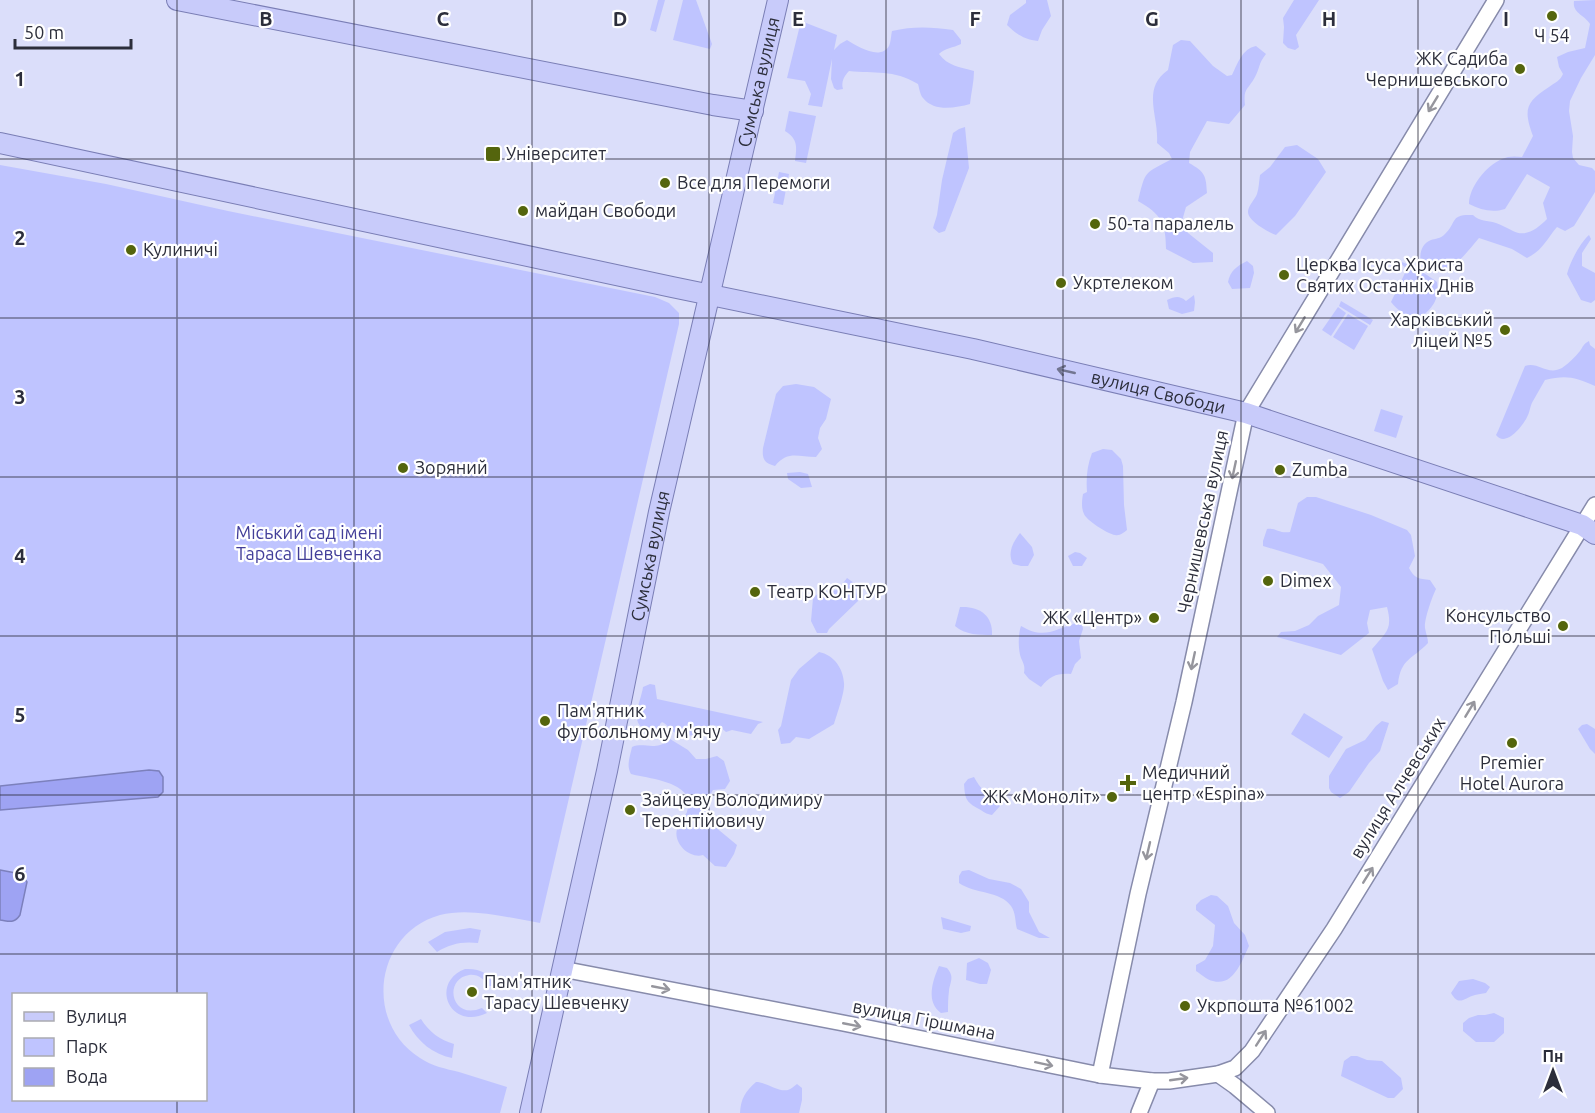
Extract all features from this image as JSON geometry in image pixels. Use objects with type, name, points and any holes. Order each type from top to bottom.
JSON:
[{"type":"main road","points":[[177,0],[701,103],[753,111]]},
{"type":"main road","name":"Сумська вулиця","points":[[530,1113],[607,771],[659,512],[778,0]]},
{"type":"main road","points":[[0,143],[709,295]]},
{"type":"main road","name":"вулиця Свободи","points":[[709,295],[985,351],[1246,413],[1588,530]]},
{"type":"street","name":"Чернишевська вулиця","points":[[1100,1076],[1138,894],[1184,702],[1246,413],[1496,0]]},
{"type":"street","name":"вулиця Алчевських","points":[[1218,1074],[1235,1068],[1252,1051],[1334,928],[1588,530],[1595,505]]},
{"type":"street","name":"вулиця Гіршмана","points":[[562,969],[1100,1076],[1169,1081],[1218,1074]]},
{"type":"street","points":[[1218,1074],[1267,1113]]},
{"type":"street","points":[[1139,1113],[1152,1081]]},
{"type":"green space","points":[[658,0],[665,0],[656,32],[650,30]]},
{"type":"green space","points":[[683,0],[696,0],[712,44],[710,49],[673,40]]},
{"type":"green space","points":[[1026,0],[1047,0],[1051,16],[1038,41],[1021,36],[1007,25],[1010,15],[1026,3]]},
{"type":"green space","points":[[1294,0],[1319,0],[1296,35],[1299,47],[1295,50],[1283,43],[1283,18]]},
{"type":"green space","points":[[1595,0],[1595,55],[1570,101],[1569,111],[1573,136],[1573,158],[1579,165],[1595,171],[1595,192],[1574,226],[1565,231],[1557,227],[1541,248],[1527,258],[1512,249],[1479,238],[1455,264],[1448,268],[1422,269],[1420,256],[1424,245],[1443,236],[1457,217],[1473,215],[1518,233],[1527,233],[1536,229],[1547,219],[1543,203],[1550,187],[1527,174],[1505,209],[1491,211],[1478,208],[1469,204],[1470,197],[1475,184],[1496,162],[1507,157],[1522,157],[1533,136],[1528,119],[1531,102],[1558,81],[1563,74],[1557,57],[1585,48],[1590,24],[1577,11],[1574,1]]},
{"type":"green space","points":[[801,21],[837,35],[834,50],[847,40],[868,51],[880,52],[889,46],[892,31],[907,28],[953,30],[961,40],[961,44],[939,54],[950,64],[974,71],[970,104],[951,108],[933,105],[922,97],[918,84],[900,76],[884,73],[849,71],[843,79],[843,89],[837,90],[831,79],[832,59],[822,107],[808,105],[811,94],[805,81],[787,78]]},
{"type":"green space","points":[[1181,40],[1190,41],[1213,66],[1227,76],[1232,75],[1247,50],[1256,46],[1266,54],[1245,92],[1245,105],[1229,124],[1207,121],[1190,152],[1189,163],[1204,175],[1207,193],[1186,207],[1182,221],[1188,233],[1213,253],[1213,262],[1193,263],[1166,249],[1165,232],[1161,220],[1152,210],[1138,201],[1147,174],[1172,159],[1169,153],[1157,143],[1153,94],[1160,77],[1168,70],[1173,45]]},
{"type":"green space","points":[[789,111],[816,116],[806,163],[795,161],[796,144],[785,131]]},
{"type":"green space","points":[[965,127],[969,168],[945,231],[939,233],[933,228],[953,133]]},
{"type":"green space","points":[[1297,145],[1318,159],[1326,172],[1295,216],[1276,235],[1251,219],[1248,211],[1257,194],[1260,175],[1270,167],[1285,147]]},
{"type":"green space","name":"Міський сад імені Тараса Шевченка","points":[[0,165],[106,184],[228,211],[655,297],[669,303],[679,313],[679,324],[540,923],[477,913],[440,915],[418,925],[401,940],[390,959],[384,980],[384,1002],[390,1023],[402,1042],[429,1063],[507,1087],[500,1113],[0,1113]]},
{"type":"green space","points":[[779,172],[789,174],[783,205],[773,203]]},
{"type":"green space","points":[[1589,235],[1591,239],[1582,253],[1582,266],[1595,273],[1595,300],[1591,303],[1581,300],[1567,274],[1576,253]]},
{"type":"green space","points":[[1247,261],[1253,266],[1254,273],[1250,288],[1232,289],[1228,282],[1230,275]]},
{"type":"green space","points":[[1401,262],[1414,267],[1437,282],[1434,303],[1419,319],[1404,313],[1391,302],[1405,273],[1406,268]]},
{"type":"green space","points":[[1194,295],[1194,311],[1182,314],[1169,309],[1167,300],[1177,297],[1186,301]]},
{"type":"green space","points":[[1341,301],[1373,320],[1370,325],[1339,306]]},
{"type":"green space","points":[[1338,307],[1346,313],[1331,336],[1322,330]]},
{"type":"green space","points":[[1348,314],[1368,326],[1354,350],[1333,337]]},
{"type":"green space","points":[[1589,341],[1595,349],[1595,386],[1570,378],[1545,380],[1519,429],[1505,439],[1496,435],[1525,366],[1534,365],[1547,370],[1557,370],[1574,358]]},
{"type":"green space","points":[[796,384],[814,387],[831,399],[818,438],[822,449],[816,457],[789,456],[775,466],[763,458],[763,448],[776,394],[783,386]]},
{"type":"green space","points":[[1381,409],[1403,416],[1396,438],[1374,431]]},
{"type":"green space","points":[[1103,449],[1112,450],[1121,459],[1123,466],[1127,530],[1118,535],[1107,532],[1093,523],[1082,509],[1083,494],[1087,492],[1090,458],[1092,453]]},
{"type":"green space","points":[[787,473],[808,474],[812,487],[801,488],[788,479]]},
{"type":"green space","points":[[1307,497],[1316,497],[1371,515],[1407,530],[1411,535],[1415,556],[1409,568],[1417,577],[1430,580],[1436,589],[1425,624],[1428,643],[1408,660],[1399,675],[1398,684],[1388,690],[1372,649],[1389,626],[1387,607],[1370,610],[1367,623],[1369,633],[1341,655],[1277,637],[1281,632],[1295,631],[1309,625],[1318,616],[1339,605],[1341,587],[1323,564],[1263,546],[1267,529],[1290,532],[1298,503]]},
{"type":"green space","points":[[1020,533],[1032,547],[1034,555],[1028,566],[1013,564],[1011,560],[1012,548]]},
{"type":"green space","points":[[1075,552],[1087,558],[1082,566],[1073,566],[1068,556]]},
{"type":"green space","points":[[847,578],[854,583],[858,601],[827,633],[817,633],[811,621],[813,598],[820,592],[838,590]]},
{"type":"green space","points":[[960,607],[973,608],[984,613],[990,622],[992,635],[968,633],[955,626]]},
{"type":"green space","points":[[1081,619],[1083,629],[1079,641],[1081,658],[1075,664],[1071,674],[1054,676],[1041,687],[1029,679],[1024,673],[1019,651],[1021,626],[1031,631],[1044,633],[1076,623]]},
{"type":"green space","points":[[819,652],[833,659],[840,667],[843,677],[843,692],[834,724],[809,739],[796,737],[790,743],[781,744],[778,730],[781,726],[791,680],[799,669]]},
{"type":"green space","points":[[650,684],[655,685],[657,699],[763,722],[758,724],[751,734],[732,730],[726,732],[719,726],[711,725],[702,728],[696,734],[681,738],[662,722],[661,732],[652,732],[641,727],[637,717],[643,687]]},
{"type":"green space","points":[[1304,713],[1343,737],[1329,758],[1291,734]]},
{"type":"green space","points":[[1382,721],[1389,723],[1380,751],[1349,792],[1340,798],[1329,788],[1329,776],[1346,749],[1365,740]]},
{"type":"green space","points":[[1587,724],[1595,729],[1595,754],[1578,729]]},
{"type":"green space","points":[[670,739],[688,750],[696,759],[717,756],[724,761],[730,781],[725,789],[713,790],[705,810],[713,817],[714,826],[737,845],[726,867],[715,866],[703,855],[693,855],[680,845],[676,835],[677,829],[687,812],[689,798],[684,792],[671,784],[631,774],[629,761],[632,747],[656,746]]},
{"type":"green space","points":[[974,777],[982,788],[999,802],[1000,806],[992,815],[975,807],[967,800],[964,784],[968,779]]},
{"type":"green space","points":[[969,870],[989,879],[1010,883],[1021,889],[1029,902],[1029,912],[1039,932],[1050,938],[1039,938],[1017,929],[1014,912],[1007,901],[959,883],[962,871]]},
{"type":"green space","points":[[1211,895],[1217,896],[1228,906],[1234,923],[1245,935],[1249,946],[1232,976],[1220,982],[1213,981],[1196,971],[1196,965],[1205,960],[1213,946],[1215,925],[1196,910],[1196,905]]},
{"type":"green space","points":[[941,917],[971,926],[970,931],[961,933],[943,929]]},
{"type":"green space","points":[[470,928],[481,930],[478,943],[456,944],[437,952],[428,942],[445,932]]},
{"type":"green space","points":[[979,958],[988,963],[991,970],[987,984],[966,980],[967,963]]},
{"type":"green space","points":[[939,966],[947,968],[951,977],[948,1012],[941,1013],[932,998],[934,979]]},
{"type":"green space","points":[[465,969],[483,972],[494,986],[488,986],[478,976],[469,975],[461,978],[454,991],[457,1004],[463,1009],[482,1008],[487,1013],[474,1017],[463,1016],[454,1011],[449,1003],[446,994],[448,984],[454,976]]},
{"type":"green space","points":[[1473,979],[1490,987],[1486,993],[1457,1000],[1451,993],[1459,981]]},
{"type":"green space","points":[[1494,1013],[1504,1018],[1504,1033],[1494,1042],[1476,1042],[1463,1031],[1463,1023],[1469,1018]]},
{"type":"green space","points":[[421,1019],[435,1035],[454,1044],[452,1058],[432,1050],[417,1037],[409,1025]]},
{"type":"green space","points":[[1351,1056],[1382,1061],[1401,1078],[1403,1089],[1394,1098],[1388,1098],[1341,1076],[1344,1061]]},
{"type":"green space","points":[[756,1082],[784,1090],[789,1090],[797,1084],[802,1088],[799,1113],[740,1113],[744,1096]]},
{"type":"water","points":[[149,770],[159,771],[163,777],[163,792],[158,797],[0,810],[0,786]]},
{"type":"water","points":[[0,870],[21,874],[27,882],[20,915],[13,921],[0,920]]},
{"type":"place","name":"Ч 54","points":[[1552,16]]},
{"type":"place","name":"ЖК Садиба Чернишевського","points":[[1520,69]]},
{"type":"place","name":"Університет","points":[[493,154]]},
{"type":"place","name":"Все для Перемоги","points":[[665,183]]},
{"type":"place","name":"майдан Свободи","points":[[523,211]]},
{"type":"place","name":"50-та паралель","points":[[1095,224]]},
{"type":"place","name":"Кулиничі","points":[[131,250]]},
{"type":"place","name":"Церква Ісуса Христа Святих Останніх Днів","points":[[1284,275]]},
{"type":"place","name":"Укртелеком","points":[[1061,283]]},
{"type":"place","name":"Харківський ліцей №5","points":[[1505,330]]},
{"type":"place","name":"Зоряний","points":[[403,468]]},
{"type":"place","name":"Zumba","points":[[1280,470]]},
{"type":"place","name":"Dimex","points":[[1268,581]]},
{"type":"place","name":"Театр КОНТУР","points":[[755,592]]},
{"type":"place","name":"ЖК «Центр»","points":[[1154,618]]},
{"type":"place","name":"Консульство Польші","points":[[1563,626]]},
{"type":"place","name":"Пам'ятник футбольному м'ячу","points":[[545,721]]},
{"type":"place","name":"Premier Hotel Aurora","points":[[1512,743]]},
{"type":"place","name":"Медичний центр «Espina»","points":[[1128,783]]},
{"type":"place","name":"ЖК «Моноліт»","points":[[1112,797]]},
{"type":"place","name":"Зайцеву Володимиру Терентійовичу","points":[[630,810]]},
{"type":"place","name":"Пам'ятник Тарасу Шевченку","points":[[472,992]]},
{"type":"place","name":"Укрпошта №61002","points":[[1185,1006]]}]
